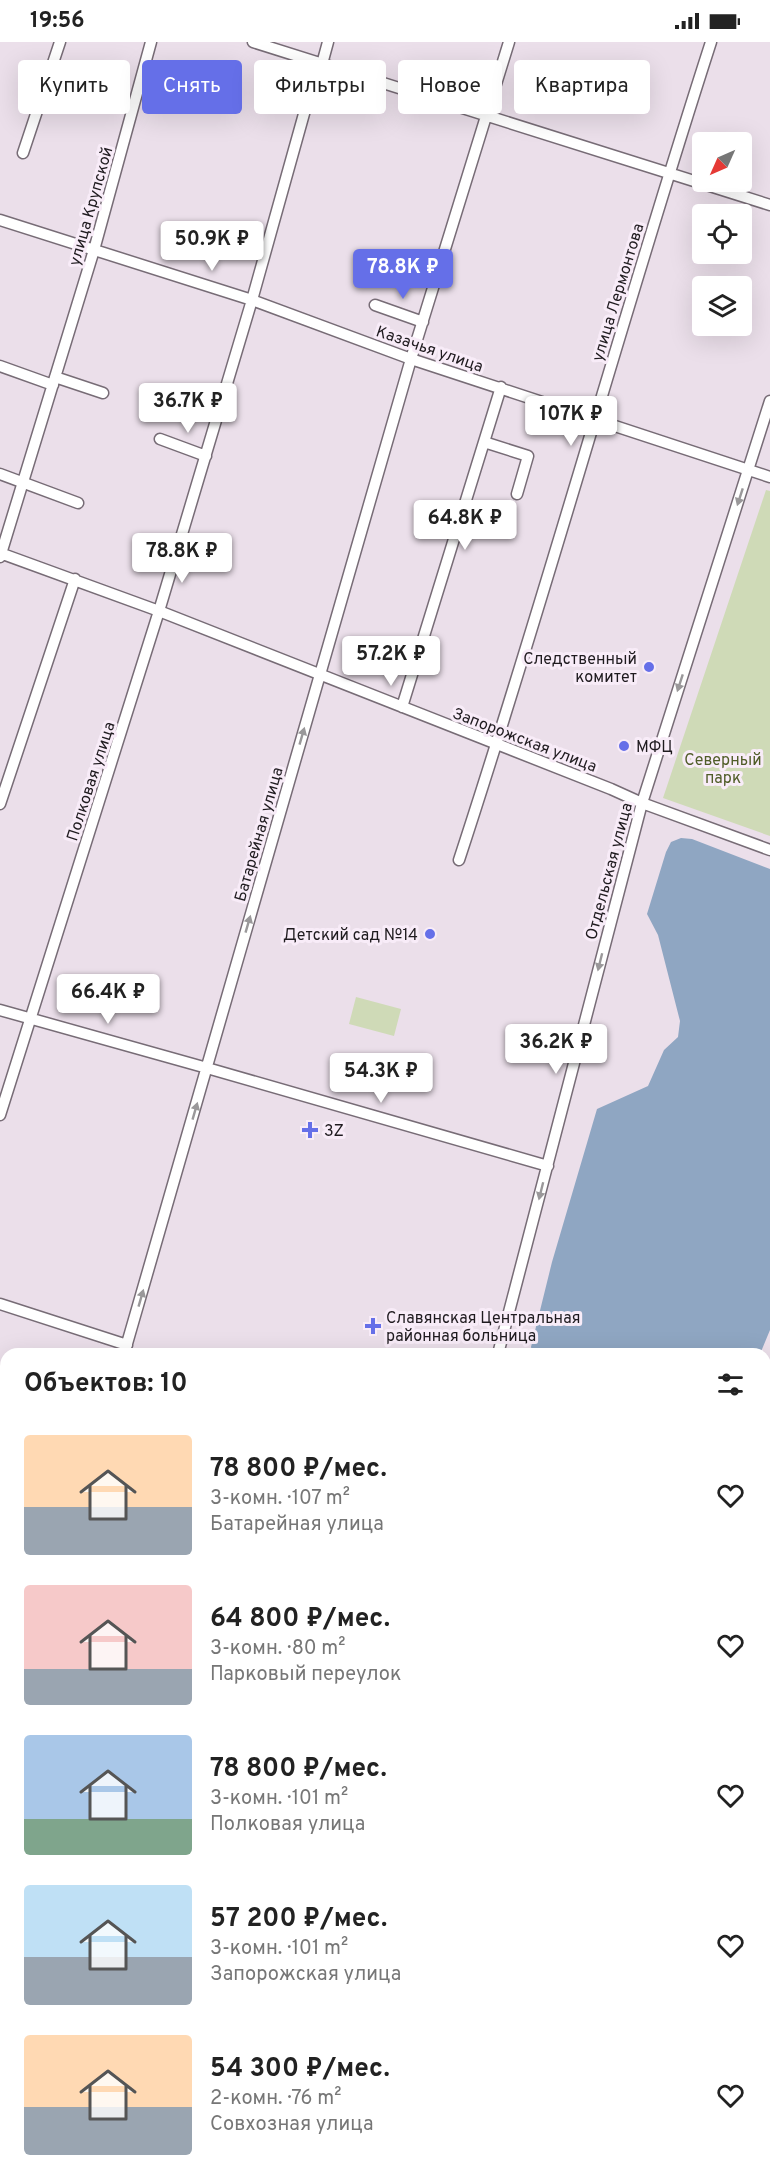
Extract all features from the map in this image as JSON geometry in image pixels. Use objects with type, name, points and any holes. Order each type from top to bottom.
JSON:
[{"type":"street","points":[[23,153],[60,42]]},
{"type":"street","name":"улица Крупской","points":[[0,555],[94,250],[151,42]]},
{"type":"street","points":[[254,42],[310,60]]},
{"type":"street","name":"Полковая улица","points":[[323,60],[328,42]]},
{"type":"street","name":"Батарейная улица","points":[[126,1348],[411,359],[509,42]]},
{"type":"street","name":"улица Лермонтова","points":[[459,860],[497,745],[711,42]]},
{"type":"street","points":[[386,84],[770,205]]},
{"type":"street","name":"Полковая улица","points":[[0,1115],[159,611],[252,300],[304,114]]},
{"type":"street","name":"Казачья улица","points":[[0,220],[252,300],[411,359],[770,477]]},
{"type":"street","points":[[375,305],[423,322]]},
{"type":"street","points":[[0,366],[104,393]]},
{"type":"street","points":[[402,707],[501,387]]},
{"type":"street","name":"Отдельская улица","points":[[500,1348],[642,803],[770,401]]},
{"type":"street","points":[[160,439],[206,456]]},
{"type":"street","points":[[484,442],[528,456],[517,494]]},
{"type":"street","points":[[0,474],[78,503]]},
{"type":"street","name":"Запорожская улица","points":[[0,555],[75,579],[159,611],[320,673],[642,803],[770,850]]},
{"type":"street","points":[[0,804],[75,579]]},
{"type":"street","points":[[0,1010],[548,1166]]},
{"type":"street","points":[[0,1304],[120,1348]]},
{"type":"green space","name":"Северный парк","points":[[766,490],[770,491],[770,836],[663,798]]},
{"type":"green space","points":[[356,997],[401,1009],[394,1036],[349,1024]]},
{"type":"water","points":[[681,838],[692,839],[770,869],[770,1330],[762,1348],[531,1348],[552,1262],[597,1109],[648,1086],[664,1050],[678,1037],[680,1021],[658,935],[647,914],[671,842]]},
{"type":"place","name":"Следственный комитет","points":[[649,667]]},
{"type":"place","name":"МФЦ","points":[[624,746]]},
{"type":"place","name":"Детский сад №14","points":[[430,934]]},
{"type":"place","name":"3Z","points":[[310,1130]]},
{"type":"place","name":"Славянская Центральная районная больница","points":[[373,1326]]}]
